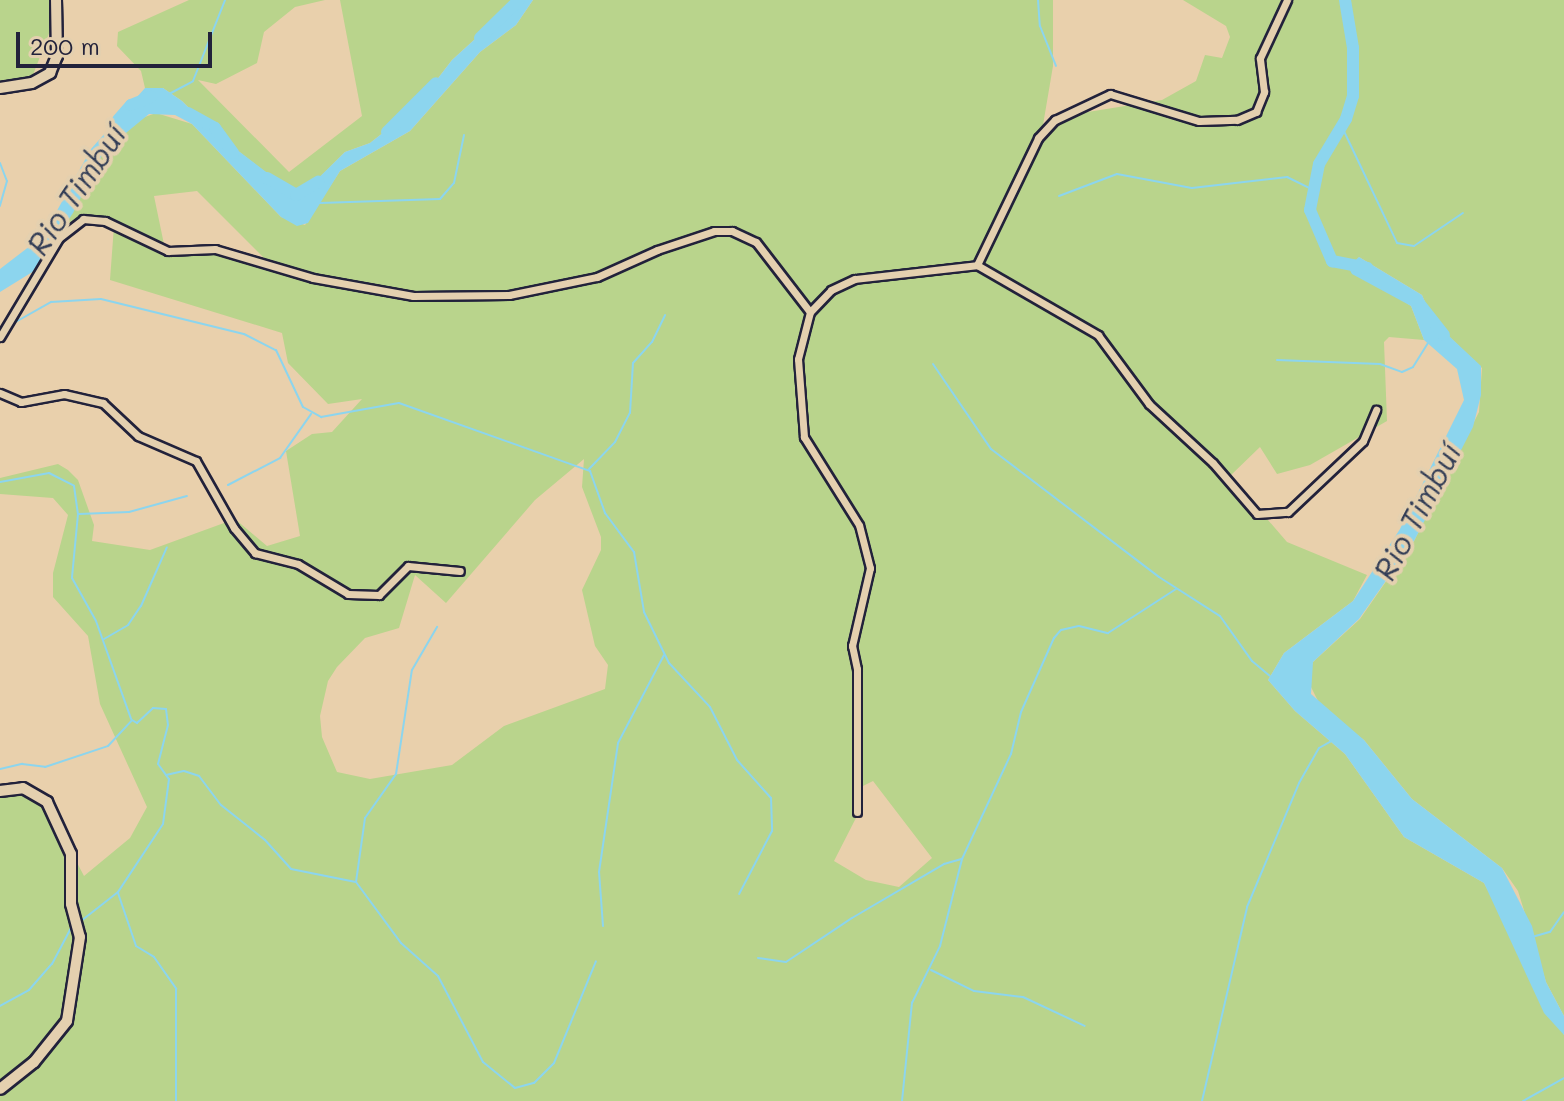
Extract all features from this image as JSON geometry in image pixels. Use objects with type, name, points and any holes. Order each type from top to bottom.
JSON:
[{"type":"street","points":[[0,88],[32,83],[50,73],[57,56],[56,0]]},
{"type":"street","points":[[977,265],[1029,152],[1055,120],[1117,93],[1199,121],[1237,120],[1256,112],[1264,92],[1260,58],[1287,0]]},
{"type":"street","points":[[0,337],[64,230],[83,219],[105,221],[168,251],[215,249],[313,278],[413,296],[509,295],[597,277],[657,250],[714,231],[732,231],[756,242],[810,312]]},
{"type":"street","points":[[857,812],[857,669],[852,646],[870,568],[859,525],[804,437],[798,359],[810,312],[831,290],[855,279],[977,265],[1098,335],[1149,404],[1199,448],[1257,514],[1288,512],[1363,441],[1376,410]]},
{"type":"street","points":[[0,393],[21,402],[64,394],[103,403],[138,436],[196,461],[234,528],[255,553],[298,564],[358,597],[379,595],[408,566],[460,571]]},
{"type":"street","points":[[0,791],[23,788],[47,802],[71,854],[71,904],[80,937],[67,1021],[34,1062],[0,1089]]},
{"type":"green space","points":[[0,0],[62,0],[31,80],[0,84]]},
{"type":"green space","points":[[189,0],[325,0],[295,7],[264,32],[257,63],[216,84],[198,80],[289,172],[362,116],[340,0],[518,0],[452,60],[416,107],[370,143],[345,152],[299,198],[211,130],[182,101],[163,88],[145,88],[141,71],[117,46],[118,32]]},
{"type":"green space","points":[[533,0],[1053,0],[1053,66],[1043,125],[1057,117],[1162,100],[1196,81],[1205,55],[1222,58],[1230,37],[1226,26],[1183,0],[1564,0],[1564,1016],[1546,982],[1518,891],[1502,868],[1412,799],[1364,740],[1322,709],[1308,681],[1313,662],[1360,619],[1414,541],[1479,412],[1482,368],[1433,321],[1422,295],[1359,257],[1351,267],[1411,306],[1424,340],[1389,337],[1384,342],[1387,421],[1310,465],[1277,474],[1260,447],[1230,476],[1287,542],[1367,575],[1353,601],[1284,653],[1268,680],[1295,711],[1345,754],[1404,837],[1484,883],[1564,1035],[1564,1101],[0,1101],[0,791],[38,788],[84,876],[130,838],[147,807],[100,704],[88,636],[53,597],[53,573],[68,515],[53,498],[0,494],[0,478],[58,464],[68,470],[78,480],[94,525],[92,541],[150,550],[235,519],[267,546],[300,536],[286,451],[312,434],[332,432],[362,399],[328,404],[288,363],[282,333],[110,280],[114,226],[90,223],[61,231],[104,151],[142,118],[156,113],[192,124],[281,217],[305,225],[340,171],[410,131],[480,52],[516,25]],"holes":[[[197,191],[281,275],[229,255],[166,254],[154,196]],[[584,459],[582,487],[601,537],[601,550],[582,590],[595,646],[608,665],[605,689],[504,726],[452,765],[370,779],[337,772],[322,737],[320,716],[328,681],[337,667],[365,638],[399,628],[415,575],[446,603],[535,500]],[[873,781],[932,858],[899,887],[866,880],[834,861],[858,814],[855,790]]]},
{"type":"water","points":[[518,0],[533,0],[516,25],[480,52],[410,131],[340,171],[308,223],[297,226],[281,217],[192,124],[175,115],[149,114],[104,151],[73,213],[34,271],[0,292],[0,269],[43,236],[91,149],[145,88],[163,88],[182,101],[211,130],[299,197],[345,152],[370,143],[416,107],[452,60]]},
{"type":"water","points":[[1359,257],[1422,295],[1433,321],[1481,366],[1481,395],[1473,427],[1414,541],[1359,619],[1313,662],[1311,694],[1364,740],[1412,799],[1502,868],[1532,926],[1546,982],[1564,1016],[1564,1035],[1544,1013],[1484,883],[1404,837],[1345,754],[1295,711],[1268,680],[1284,653],[1353,601],[1400,529],[1464,400],[1457,369],[1424,340],[1411,306],[1352,274],[1348,267]]},
{"type":"waterway","points":[[169,94],[193,81],[225,0]]},
{"type":"waterway","name":"Rio Timbuí","points":[[480,38],[519,0]]},
{"type":"waterway","points":[[1038,0],[1040,26],[1056,66]]},
{"type":"waterway","name":"Rio Timbuí","points":[[1345,0],[1353,48],[1353,96],[1346,119],[1319,164],[1310,210],[1332,261],[1367,268]]},
{"type":"waterway","name":"Rio Timbuí","points":[[387,132],[436,83]]},
{"type":"waterway","name":"Rio Timbuí","points":[[118,120],[131,105],[151,97]]},
{"type":"waterway","name":"Rio Timbuí","points":[[188,113],[215,128],[233,153]]},
{"type":"waterway","points":[[1342,127],[1397,243],[1414,246],[1463,213]]},
{"type":"waterway","points":[[320,203],[440,199],[454,183],[464,135]]},
{"type":"waterway","points":[[0,163],[7,181],[0,206]]},
{"type":"waterway","points":[[1059,196],[1117,174],[1192,188],[1287,177],[1312,189]]},
{"type":"waterway","name":"Rio Timbuí","points":[[267,178],[296,195],[318,182]]},
{"type":"waterway","points":[[12,324],[51,302],[101,299],[244,334],[276,350],[303,407],[321,417],[399,403],[590,471],[605,513],[634,552],[644,612],[669,663],[710,707],[737,760],[771,798],[772,831],[739,894]]},
{"type":"waterway","name":"Rio Timbuí","points":[[1418,302],[1444,335]]},
{"type":"waterway","points":[[589,469],[615,442],[630,413],[633,363],[652,342],[665,315]]},
{"type":"waterway","points":[[1277,360],[1380,364],[1402,372],[1413,367],[1428,343]]},
{"type":"waterway","points":[[933,364],[991,449],[1159,577],[1220,616],[1252,661],[1270,676]]},
{"type":"waterway","points":[[228,485],[280,458],[311,414]]},
{"type":"waterway","points":[[0,482],[49,473],[74,486],[78,514],[72,578],[96,621],[131,719]]},
{"type":"waterway","points":[[79,514],[129,512],[187,496]]},
{"type":"waterway","points":[[104,639],[128,625],[141,606],[167,547]]},
{"type":"waterway","points":[[902,1101],[912,1003],[940,946],[962,859],[1011,754],[1021,712],[1054,638],[1061,630],[1079,626],[1108,633],[1176,589]]},
{"type":"waterway","points":[[356,882],[365,818],[396,774],[412,670],[437,627]]},
{"type":"waterway","points":[[603,926],[599,872],[618,743],[664,655]]},
{"type":"waterway","points":[[0,769],[22,764],[45,767],[108,746],[132,720],[137,723],[153,708],[166,709],[168,725],[158,764],[169,779],[163,824],[118,892],[81,921]]},
{"type":"waterway","points":[[1202,1101],[1247,907],[1299,783],[1319,748],[1330,742]]},
{"type":"waterway","points":[[166,775],[184,771],[199,776],[221,805],[265,840],[291,869],[356,882],[401,943],[438,976],[483,1062],[515,1088],[534,1083],[554,1063],[596,961]]},
{"type":"waterway","points":[[758,958],[786,962],[852,918],[944,864],[962,859]]},
{"type":"waterway","points":[[118,893],[136,946],[154,957],[176,989],[176,1101]]},
{"type":"waterway","points":[[1532,937],[1550,932],[1564,912]]},
{"type":"waterway","points":[[0,1006],[29,990],[52,964],[72,926]]},
{"type":"waterway","points":[[931,970],[974,991],[1023,997],[1085,1026]]},
{"type":"waterway","points":[[1523,1101],[1564,1078]]}]
